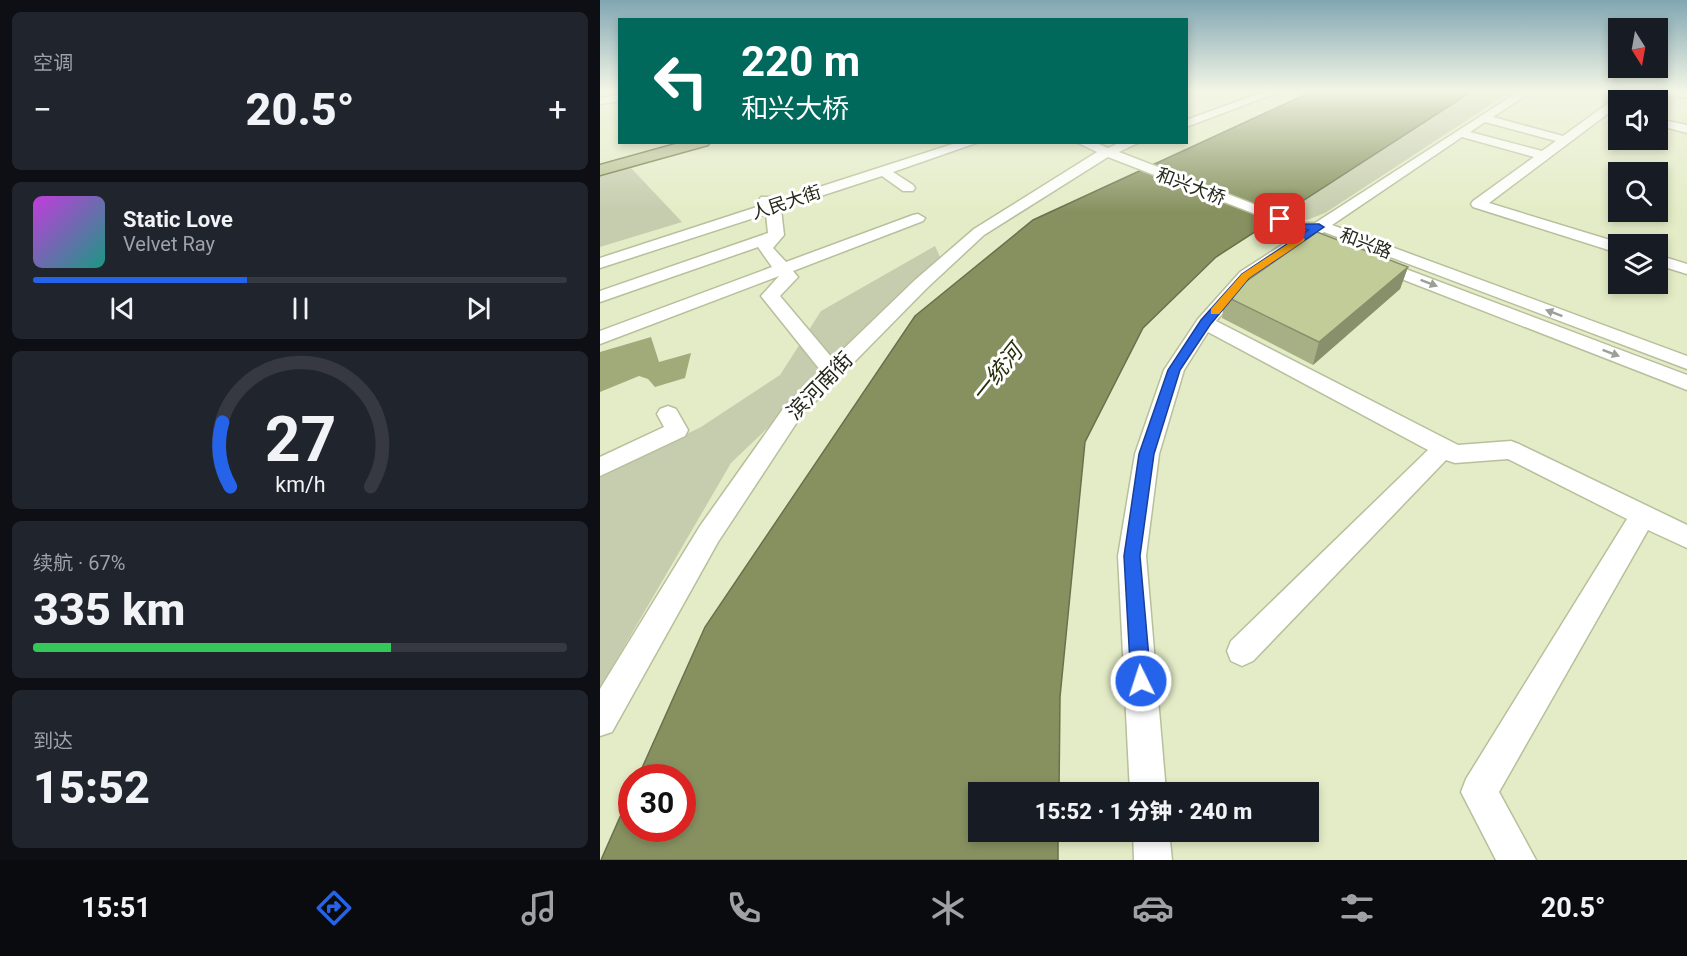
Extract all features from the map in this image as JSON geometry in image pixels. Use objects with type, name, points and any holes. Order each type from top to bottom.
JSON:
[{"type":"main road","points":[[600,164],[673,144]]},
{"type":"main road","points":[[600,170],[696,144]]},
{"type":"street","points":[[1147,782],[1132,556],[1146,454],[1174,370],[1205,323],[1246,276],[1308,230],[1466,130]]},
{"type":"street","points":[[1529,130],[1566,140]]},
{"type":"street","points":[[1580,130],[1478,204],[1608,245]]},
{"type":"street","points":[[1462,133],[1545,156]]},
{"type":"street","name":"人民大街","points":[[600,263],[947,144]]},
{"type":"street","name":"人民大街","points":[[600,252],[883,171],[967,144]]},
{"type":"street","name":"和兴大桥","points":[[1086,144],[1308,230]]},
{"type":"street","name":"滨河南街","points":[[600,720],[709,534],[793,411],[921,284],[979,232],[1130,144]]},
{"type":"street","points":[[883,171],[908,188]]},
{"type":"street","points":[[770,203],[776,235]]},
{"type":"street","points":[[600,338],[918,218]]},
{"type":"street","name":"和兴路","points":[[1308,230],[1687,363]]},
{"type":"street","name":"和兴路","points":[[1308,230],[1687,383]]},
{"type":"street","points":[[776,235],[765,248],[789,277],[770,296],[830,368]]},
{"type":"street","points":[[600,297],[776,235]]},
{"type":"street","points":[[1668,263],[1687,269]]},
{"type":"street","points":[[1205,323],[1455,454],[1511,450],[1687,537]]},
{"type":"street","points":[[600,467],[677,430],[668,414]]},
{"type":"street","points":[[1242,651],[1444,448]]},
{"type":"street","points":[[1517,860],[1479,792],[1643,515]]},
{"type":"street","points":[[1152,842],[1153,860]]},
{"type":"shaded area","points":[[1412,130],[1452,130],[1325,213],[1307,220],[1286,212]]},
{"type":"shaded area","points":[[631,168],[682,222],[600,247],[600,176]]},
{"type":"shaded area","points":[[935,246],[942,261],[731,463],[600,688],[600,476],[701,427],[780,375],[821,311]]},
{"type":"shaded area","points":[[651,337],[659,362],[691,353],[685,378],[655,387],[648,379],[639,376],[600,392],[600,352]]},
{"type":"water","name":"一统河","points":[[1228,130],[1412,130],[1216,257],[1143,328],[1085,442],[1060,697],[1059,782],[968,782],[968,842],[1058,842],[1058,860],[601,860],[618,821],[618,842],[696,842],[696,764],[644,764],[705,627],[915,316],[1033,220]]},
{"type":"building","points":[[1317,232],[1408,267],[1319,342],[1225,296]]},
{"type":"slow traffic","points":[[1215,311],[1246,276],[1300,239]]},
{"type":"route","points":[[1141,681],[1132,556],[1146,454],[1174,370],[1205,323],[1246,276],[1319,227],[1300,227],[1280,219]]}]
